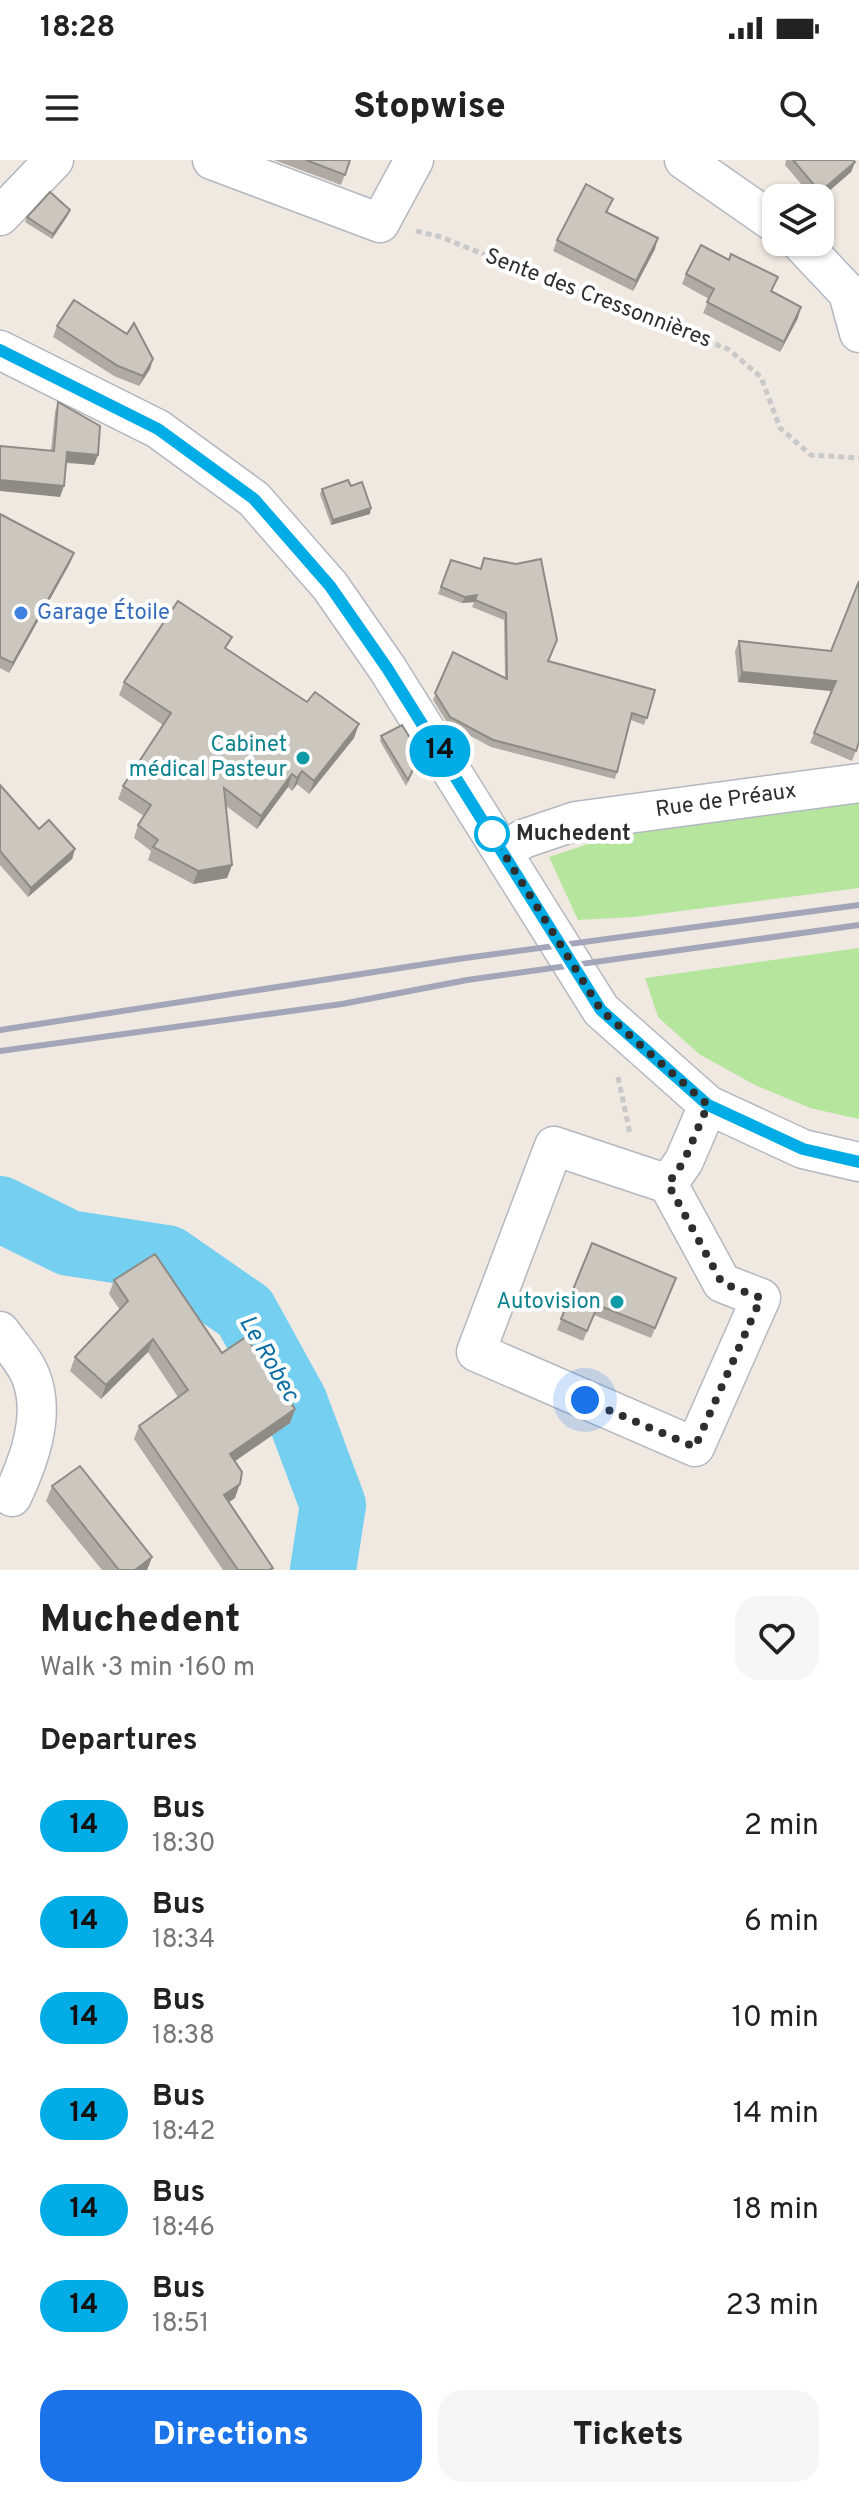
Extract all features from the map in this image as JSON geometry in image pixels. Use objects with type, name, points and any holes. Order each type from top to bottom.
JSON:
[{"type":"street","points":[[0,216],[54,160]]},
{"type":"street","points":[[212,160],[380,223],[414,160]]},
{"type":"street","points":[[684,160],[762,214]]},
{"type":"street","points":[[813,256],[848,293],[859,333]]},
{"type":"street","points":[[0,350],[158,429],[254,499],[330,586],[387,668],[601,1010],[708,1105],[803,1149],[859,1162]]},
{"type":"street","name":"Rue de Préaux","points":[[503,852],[523,839],[576,821],[859,783]]},
{"type":"street","points":[[668,1184],[684,1161],[708,1105]]},
{"type":"street","points":[[554,1146],[668,1184],[722,1283],[761,1298],[695,1447],[476,1352],[554,1146]]},
{"type":"street","points":[[0,1331],[30,1375],[38,1403],[32,1442],[23,1474],[12,1497]]},
{"type":"path","name":"Sente des Cressonnières","points":[[380,223],[441,237],[728,349],[761,377],[780,428],[811,455],[859,458]]},
{"type":"green space","points":[[859,799],[859,888],[634,917],[578,920],[549,857],[618,834]]},
{"type":"green space","points":[[859,948],[859,1119],[810,1108],[755,1085],[699,1054],[658,1017],[645,978]]},
{"type":"building","points":[[306,160],[350,160],[345,175]]},
{"type":"building","points":[[793,160],[855,162],[829,184],[813,184]]},
{"type":"building","points":[[586,184],[613,199],[606,212],[658,238],[636,281],[557,240]]},
{"type":"building","points":[[50,192],[70,210],[53,234],[27,217]]},
{"type":"building","points":[[701,245],[729,260],[731,254],[778,277],[771,291],[801,307],[784,342],[707,302],[714,289],[686,274]]},
{"type":"building","points":[[74,300],[127,334],[134,323],[153,359],[143,376],[118,366],[57,326]]},
{"type":"building","points":[[58,402],[100,426],[98,455],[67,452],[64,486],[0,480],[0,446],[54,451]]},
{"type":"building","points":[[348,480],[351,486],[362,482],[371,508],[333,520],[322,489]]},
{"type":"building","name":"Garage Étoile","points":[[0,514],[74,553],[13,663],[0,657]]},
{"type":"building","points":[[484,558],[516,564],[541,559],[557,640],[548,661],[655,690],[647,718],[632,713],[617,772],[493,740],[450,717],[435,693],[453,652],[507,679],[506,613],[475,600],[477,595],[465,597],[441,587],[451,560],[481,569]]},
{"type":"building","points":[[859,581],[859,742],[856,751],[814,733],[836,681],[742,672],[739,641],[831,651]]},
{"type":"building","points":[[178,601],[232,637],[225,648],[307,702],[315,692],[359,724],[314,781],[302,771],[297,778],[292,774],[261,816],[224,788],[232,865],[198,871],[153,847],[158,840],[138,825],[151,805],[123,786],[171,713],[124,682]]},
{"type":"building","points":[[402,725],[420,754],[408,780],[381,736]]},
{"type":"building","points":[[0,785],[39,829],[49,820],[75,849],[31,888],[0,851]]},
{"type":"building","name":"Autovision","points":[[592,1243],[676,1278],[655,1328],[598,1305],[587,1331],[561,1319]]},
{"type":"building","points":[[155,1254],[222,1353],[246,1337],[295,1409],[230,1454],[242,1472],[240,1484],[224,1495],[273,1568],[269,1570],[238,1570],[139,1426],[188,1390],[153,1339],[106,1385],[75,1357],[128,1301],[114,1280]]},
{"type":"building","points":[[80,1466],[152,1557],[135,1570],[119,1570],[52,1486]]},
{"type":"waterway","name":"Le Robec","points":[[0,1209],[69,1243],[167,1258],[245,1312],[295,1403],[333,1505],[323,1570]]},
{"type":"railway","points":[[0,1030],[458,959],[859,905]]},
{"type":"railway","points":[[0,1051],[342,1004],[467,980],[859,925]]},
{"type":"bus line","name":"14","points":[[0,350],[158,429],[254,499],[330,586],[387,668],[601,1010],[708,1105],[803,1149],[859,1162]]},
{"type":"place","name":"Garage Étoile","points":[[21,613]]},
{"type":"place","name":"Cabinet médical Pasteur","points":[[303,758]]},
{"type":"place","name":"Muchedent","points":[[492,834]]},
{"type":"place","name":"Autovision","points":[[617,1302]]},
{"type":"route","points":[[492,834],[488,828],[601,1010],[708,1105],[684,1161],[668,1184],[722,1283],[761,1298],[695,1447],[585,1400]]}]
